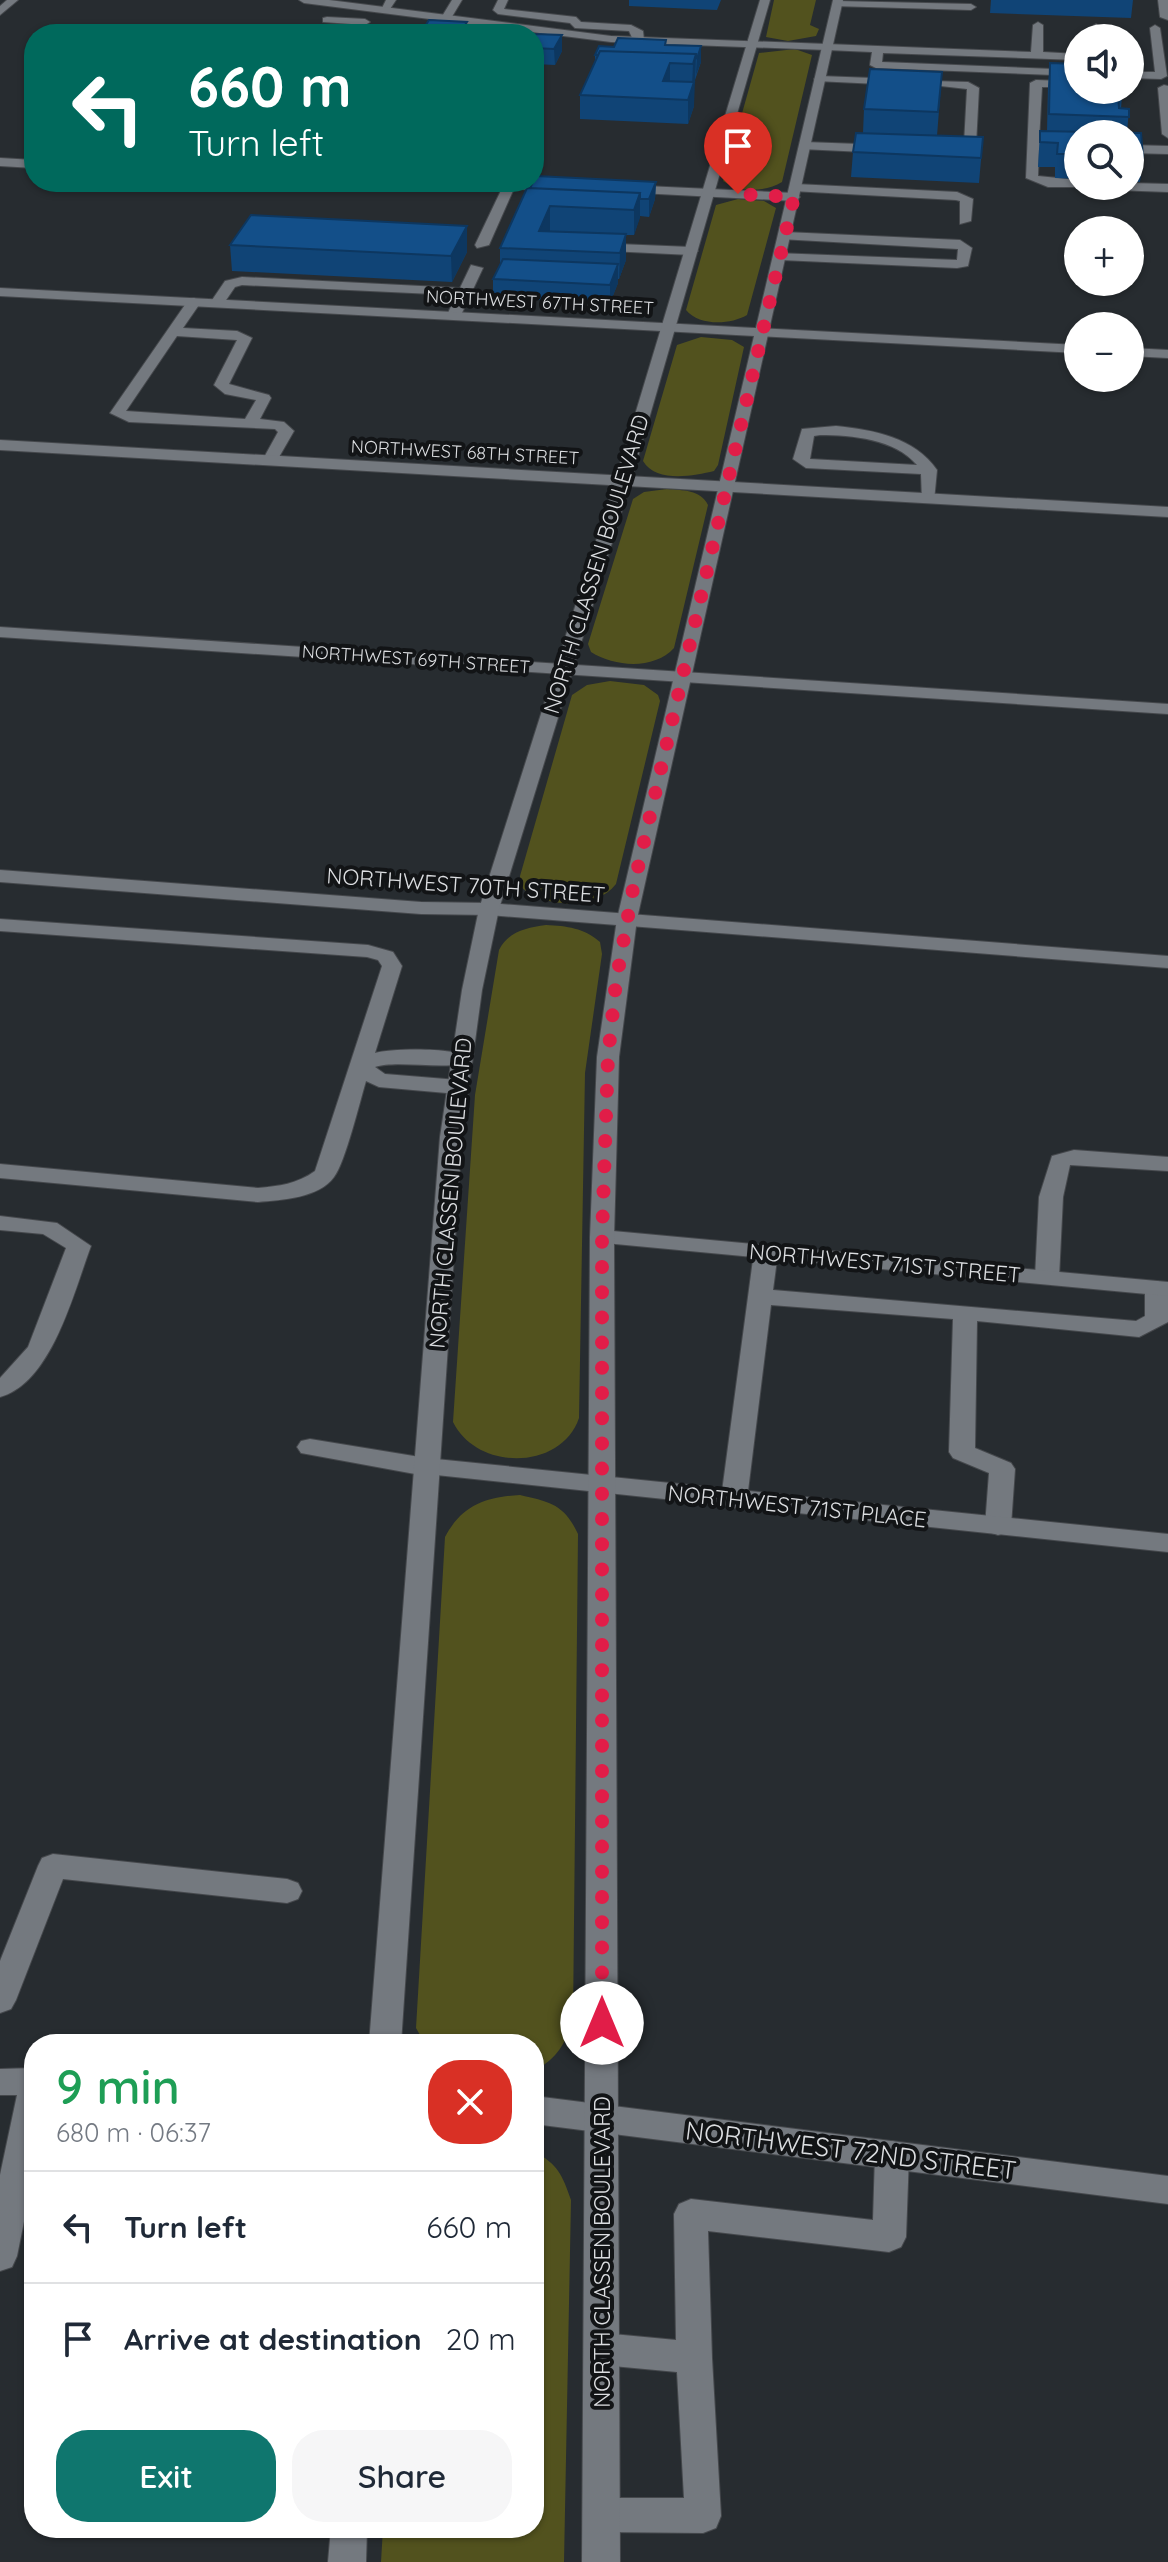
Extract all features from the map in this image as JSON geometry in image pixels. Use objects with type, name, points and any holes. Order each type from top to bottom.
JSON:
[{"type":"street","points":[[0,12],[13,0]]},
{"type":"street","points":[[304,0],[383,6],[446,18],[541,24]]},
{"type":"street","points":[[446,18],[457,0]]},
{"type":"street","points":[[503,0],[498,10],[502,12],[638,40],[1064,56]]},
{"type":"street","name":"NORTH CLASSEN BOULEVARD","points":[[386,2034],[451,1137],[461,1059],[489,909],[623,481],[765,0]]},
{"type":"street","points":[[1163,0],[1165,17],[1168,17]]},
{"type":"street","points":[[837,2],[971,7]]},
{"type":"street","name":"NORTH CLASSEN BOULEVARD","points":[[601,2562],[602,1237],[608,1057],[627,919],[764,332],[837,2]]},
{"type":"street","points":[[327,20],[365,22],[383,6]]},
{"type":"street","points":[[573,26],[581,6]]},
{"type":"street","points":[[544,24],[573,26]]},
{"type":"street","points":[[1037,55],[1038,25]]},
{"type":"street","points":[[1144,75],[1161,76],[1164,61],[1155,28]]},
{"type":"street","points":[[878,49],[876,65],[1064,72]]},
{"type":"street","points":[[1144,60],[1164,61]]},
{"type":"street","points":[[820,79],[909,82]]},
{"type":"street","points":[[924,83],[968,85],[973,88],[970,145],[965,149],[938,151]]},
{"type":"street","points":[[1064,84],[1036,83],[1032,178],[1064,184]]},
{"type":"street","points":[[1144,87],[1166,88],[1168,134]]},
{"type":"street","points":[[1033,145],[1064,146]]},
{"type":"street","points":[[805,146],[894,149]]},
{"type":"street","points":[[1144,149],[1168,150]]},
{"type":"street","points":[[0,162],[24,163]]},
{"type":"street","points":[[544,186],[572,187]]},
{"type":"street","points":[[1144,187],[1168,188]]},
{"type":"street","points":[[602,188],[709,193],[957,196],[967,199],[965,221]]},
{"type":"street","points":[[482,245],[506,192]]},
{"type":"street","points":[[781,256],[957,264],[963,263],[965,248],[960,244],[785,236]]},
{"type":"street","points":[[580,246],[691,251]]},
{"type":"street","points":[[454,315],[476,268]]},
{"type":"street","points":[[217,303],[230,284],[242,281],[457,291],[464,295]]},
{"type":"street","name":"NORTHWEST 67TH STREET","points":[[0,292],[1064,348]]},
{"type":"street","points":[[194,302],[117,413],[129,417],[285,427],[286,431],[270,461]]},
{"type":"street","points":[[173,332],[245,338],[221,385],[229,391],[255,393],[264,398],[250,423]]},
{"type":"street","points":[[1144,353],[1168,354]]},
{"type":"street","points":[[928,498],[929,470],[922,459],[868,433],[807,432],[801,459],[806,463],[929,470]]},
{"type":"street","name":"NORTHWEST 68TH STREET","points":[[0,445],[1168,512]]},
{"type":"street","name":"NORTHWEST 69TH STREET","points":[[0,632],[1168,709]]},
{"type":"street","name":"NORTHWEST 70TH STREET","points":[[0,876],[421,908],[489,909],[627,919],[1168,962]]},
{"type":"street","points":[[0,925],[368,951],[386,956],[392,966],[325,1174],[311,1187],[291,1193],[258,1195],[0,1171]]},
{"type":"street","points":[[359,1065],[387,1056],[461,1059]]},
{"type":"street","points":[[359,1065],[379,1080],[458,1087]]},
{"type":"street","points":[[1047,1278],[1051,1197],[1060,1161],[1074,1157],[1168,1164]]},
{"type":"street","points":[[0,1223],[49,1228],[79,1246],[39,1350],[6,1387],[0,1389]]},
{"type":"street","name":"NORTHWEST 71ST STREET","points":[[602,1237],[1162,1288]]},
{"type":"street","points":[[734,1499],[766,1252]]},
{"type":"street","points":[[760,1297],[1139,1329],[1157,1320],[1162,1288]]},
{"type":"street","points":[[965,1312],[962,1452],[1002,1469],[998,1526]]},
{"type":"street","name":"NORTHWEST 71ST PLACE","points":[[310,1447],[426,1467],[604,1487],[1168,1543]]},
{"type":"street","points":[[0,2000],[53,1866],[287,1891]]},
{"type":"street","points":[[0,2082],[24,2081]]},
{"type":"street","name":"NORTHWEST 72ND STREET","points":[[544,2111],[1168,2190]]},
{"type":"street","points":[[0,2256],[24,2140]]},
{"type":"street","points":[[601,2515],[703,2516],[694,2358],[691,2214],[889,2237],[892,2155]]},
{"type":"street","points":[[602,2349],[694,2358]]},
{"type":"street","points":[[347,2562],[348,2538]]},
{"type":"shaded area","points":[[774,0],[816,0],[810,25],[819,29],[816,36],[788,41],[766,37]]},
{"type":"shaded area","points":[[795,49],[812,55],[782,182],[752,190],[730,185],[723,181],[759,53]]},
{"type":"shaded area","points":[[738,199],[764,201],[776,208],[747,315],[724,322],[699,319],[686,310],[716,205]]},
{"type":"shaded area","points":[[701,337],[732,340],[744,347],[718,465],[714,471],[696,475],[657,473],[643,461],[677,345]]},
{"type":"shaded area","points":[[667,489],[696,494],[708,505],[674,648],[666,655],[645,663],[611,661],[591,652],[588,644],[633,499],[644,492]]},
{"type":"shaded area","points":[[610,681],[644,685],[658,695],[660,701],[616,884],[607,893],[582,902],[542,899],[520,886],[520,876],[572,695],[587,685]]},
{"type":"shaded area","points":[[546,925],[568,927],[588,934],[600,942],[602,954],[585,1073],[579,1418],[569,1435],[555,1448],[518,1458],[480,1450],[465,1438],[453,1422],[475,1095],[499,950],[513,935]]},
{"type":"shaded area","points":[[520,1495],[555,1506],[567,1516],[578,1534],[573,2019],[560,2050],[544,2064],[544,2034],[419,2034],[416,2028],[445,1537],[467,1510],[496,1498]]},
{"type":"shaded area","points":[[544,2158],[558,2171],[571,2200],[564,2562],[381,2562],[382,2538],[544,2538]]},
{"type":"building","points":[[429,20],[467,22],[466,24],[426,24]]},
{"type":"building","points":[[544,34],[562,35],[554,49],[544,48]]},
{"type":"building","points":[[618,38],[666,40],[665,45],[701,46],[697,59],[696,54],[600,51],[595,55],[599,46],[614,47]]},
{"type":"building","points":[[600,51],[696,54],[693,64],[670,63],[663,81],[694,82],[688,100],[580,95]]},
{"type":"building","points":[[1050,63],[1064,64],[1064,104],[1119,104],[1119,108],[1129,109],[1129,117],[1049,114]]},
{"type":"building","points":[[870,69],[942,72],[938,112],[864,109]]},
{"type":"building","points":[[1040,131],[1064,131],[1064,154],[1057,154],[1058,143],[1040,142]]},
{"type":"building","points":[[856,133],[983,137],[981,158],[853,152]]},
{"type":"building","points":[[544,176],[656,182],[649,199],[640,199],[640,193],[544,189]]},
{"type":"building","points":[[544,189],[640,193],[634,210],[550,206],[539,231],[626,234],[620,253],[500,248],[525,192],[544,192]]},
{"type":"building","points":[[251,215],[467,226],[451,256],[230,245]]},
{"type":"building","points":[[503,259],[618,264],[610,285],[493,279]]},
{"type":"route","points":[[602,2023],[602,1237],[608,1057],[627,919],[794,197],[738,194]]}]
